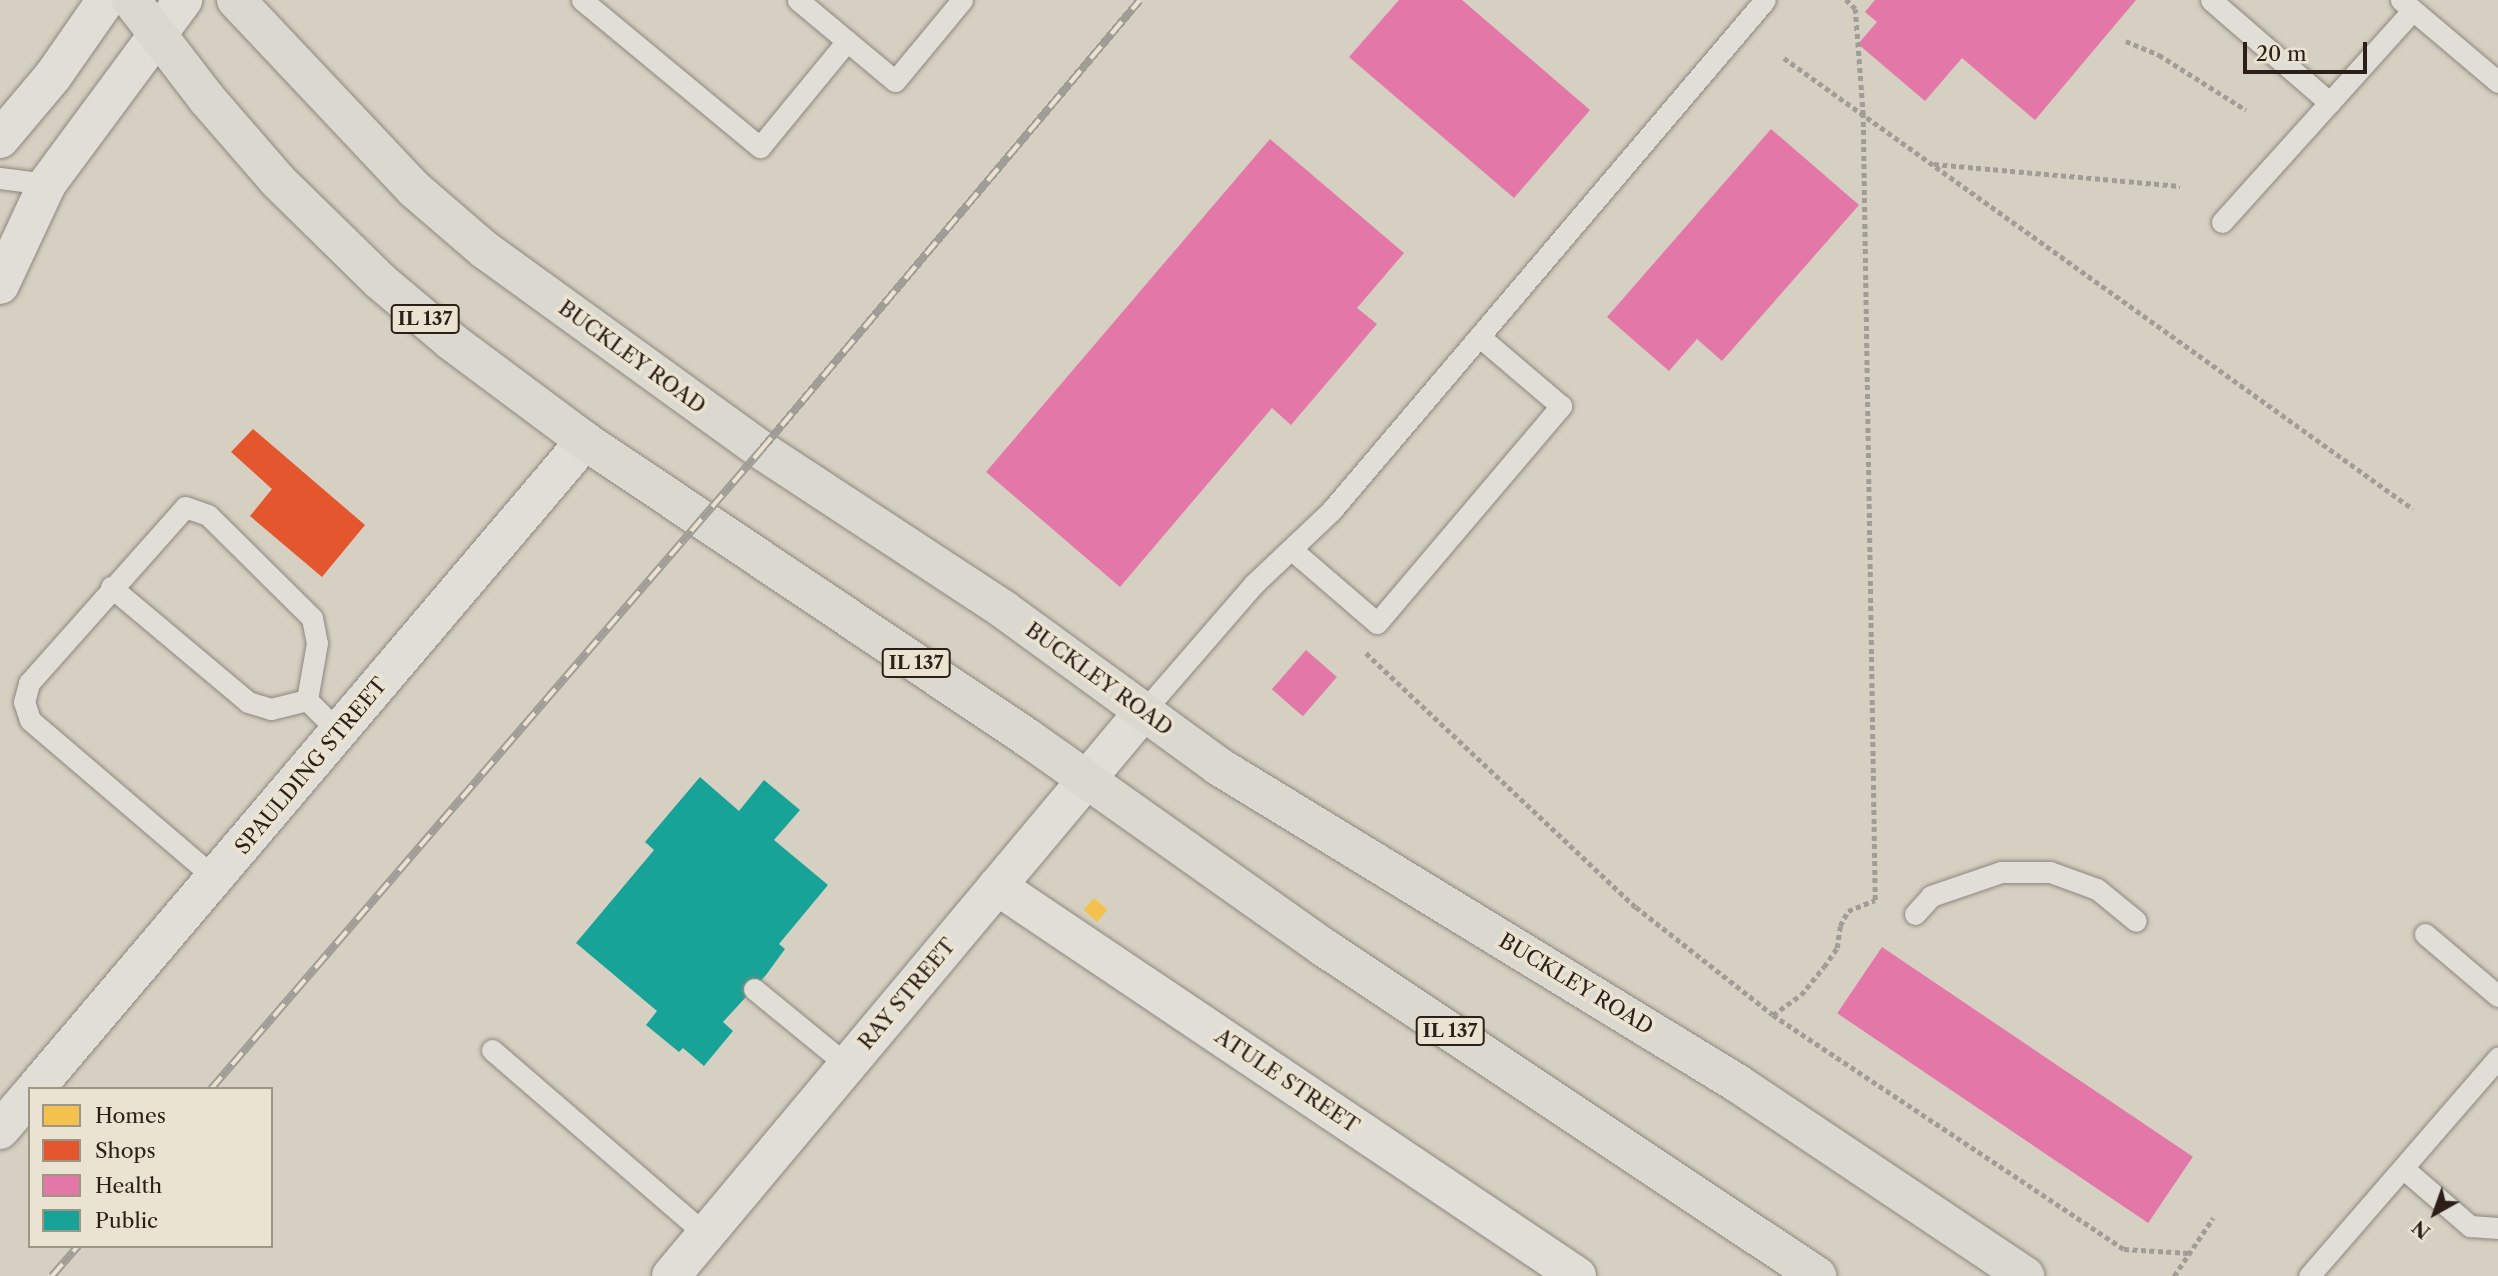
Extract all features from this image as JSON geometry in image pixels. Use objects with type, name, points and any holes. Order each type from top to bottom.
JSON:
[{"type":"highway","name":"IL 137","points":[[131,0],[156,35],[278,181],[380,281],[451,341],[585,441],[1087,779],[1323,947],[1817,1276]]},
{"type":"highway","name":"BUCKLEY ROAD","points":[[236,0],[414,189],[485,250],[761,450],[1003,609],[1219,766],[1737,1083],[2025,1276]]},
{"type":"street","points":[[0,139],[53,76],[106,0]]},
{"type":"street","points":[[0,285],[47,184],[183,0]]},
{"type":"street","name":"SPAULDING STREET","points":[[37,1087],[585,441]]},
{"type":"street","name":"RAY STREET","points":[[671,1276],[1143,712]]},
{"type":"street","name":"ATULE STREET","points":[[997,886],[1577,1276]]},
{"type":"street","points":[[0,1130],[28,1097]]},
{"type":"lane","points":[[582,0],[760,147],[847,41]]},
{"type":"lane","points":[[798,0],[895,81],[962,0]]},
{"type":"lane","points":[[1143,712],[1254,584],[1331,511],[1765,0]]},
{"type":"lane","points":[[2211,0],[2330,103]]},
{"type":"lane","points":[[2222,222],[2330,103],[2407,5],[2498,82]]},
{"type":"lane","points":[[0,178],[47,184]]},
{"type":"lane","points":[[1291,549],[1377,623],[1562,407],[1480,337]]},
{"type":"lane","points":[[215,878],[30,720],[24,702],[29,684],[176,513],[185,507],[197,508],[312,618],[317,643],[307,700]]},
{"type":"lane","points":[[111,587],[248,702],[271,709],[307,700]]},
{"type":"lane","points":[[307,700],[339,732]]},
{"type":"lane","points":[[1915,914],[1931,896],[2001,872],[2050,872],[2096,889],[2136,921]]},
{"type":"lane","points":[[2425,934],[2498,996]]},
{"type":"lane","points":[[754,989],[847,1065]]},
{"type":"lane","points":[[492,1050],[706,1235]]},
{"type":"lane","points":[[2309,1276],[2498,1058]]},
{"type":"lane","points":[[2403,1168],[2470,1226],[2498,1228]]},
{"type":"path","points":[[1773,1015],[1801,995],[1824,967],[1837,948],[1840,926],[1848,911],[1875,900],[1863,116],[1855,9],[1846,0]]},
{"type":"path","points":[[2126,41],[2159,55],[2246,110]]},
{"type":"path","points":[[1784,58],[2413,509]]},
{"type":"path","points":[[1931,164],[2180,186]]},
{"type":"path","points":[[1363,650],[1636,907],[1773,1015],[2124,1249],[2189,1254]]},
{"type":"path","points":[[2174,1276],[2213,1218]]},
{"type":"building: Homes","points":[[1094,898],[1108,910],[1097,922],[1084,910]]},
{"type":"building: Shops","points":[[253,429],[365,525],[322,577],[250,516],[272,489],[231,452]]},
{"type":"building: Health","points":[[1399,0],[1462,0],[1590,110],[1514,198],[1349,57]]},
{"type":"building: Health","points":[[1875,0],[2136,0],[2035,120],[1962,58],[1925,101],[1858,44],[1877,22],[1865,12]]},
{"type":"building: Health","points":[[1771,129],[1859,205],[1722,361],[1697,339],[1669,371],[1607,317]]},
{"type":"building: Health","points":[[1270,139],[1404,253],[1357,308],[1377,324],[1291,425],[1272,408],[1120,587],[986,472]]},
{"type":"building: Health","points":[[1306,650],[1337,677],[1303,716],[1272,689]]},
{"type":"building: Health","points":[[1882,947],[2193,1157],[2148,1223],[1837,1013]]},
{"type":"building: Public","points":[[700,777],[739,811],[764,780],[800,810],[774,840],[828,885],[779,944],[785,949],[766,975],[723,1022],[733,1031],[704,1066],[683,1048],[679,1052],[646,1025],[657,1011],[576,943],[654,850],[645,842]]},
{"type":"railway","points":[[213,1087],[761,450],[1140,0]]},
{"type":"railway","points":[[52,1276],[76,1248]]}]
